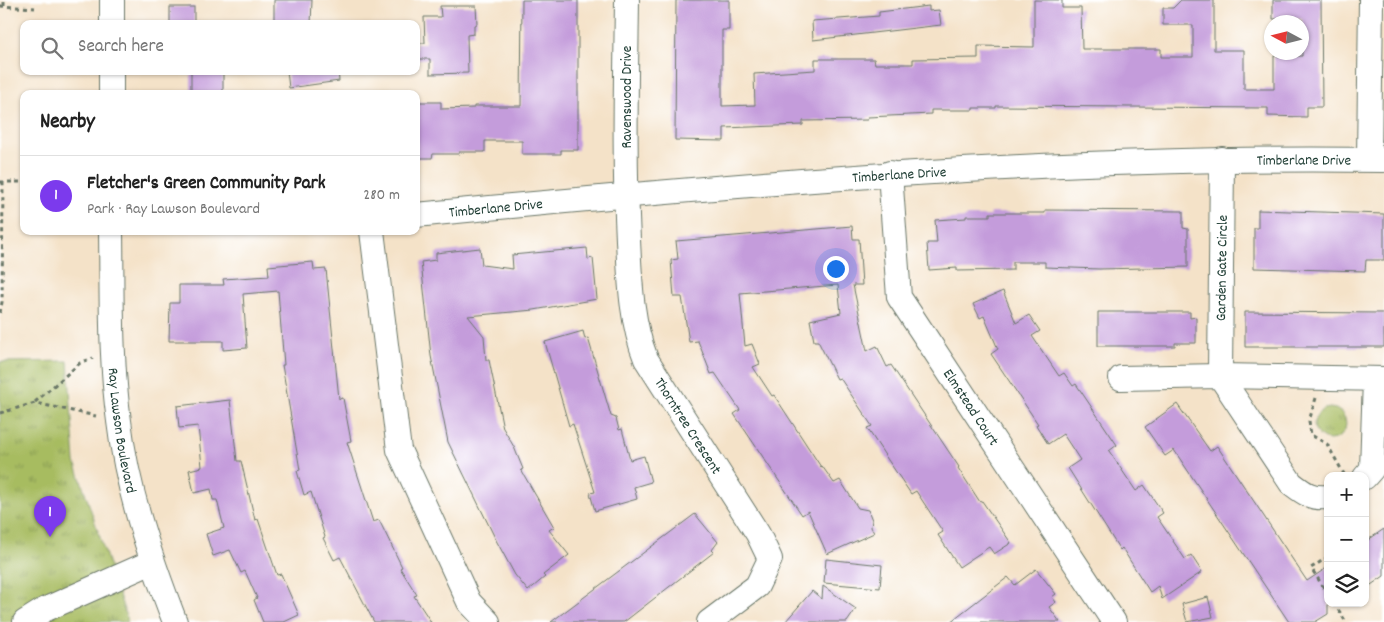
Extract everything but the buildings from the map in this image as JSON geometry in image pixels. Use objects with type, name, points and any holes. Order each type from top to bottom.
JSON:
[{"type":"street","points":[[112,0],[112,20]]},
{"type":"street","name":"Ravenswood Drive","points":[[626,195],[627,0]]},
{"type":"street","points":[[1371,0],[1376,160]]},
{"type":"street","points":[[111,75],[111,90]]},
{"type":"street","name":"Timberlane Drive","points":[[420,215],[890,173],[1222,159],[1376,160]]},
{"type":"street","name":"Garden Gate Circle","points":[[1220,376],[1222,159]]},
{"type":"street","name":"Elmstead Court","points":[[890,173],[899,297],[1114,622]]},
{"type":"street","name":"Thorntree Crescent","points":[[626,195],[630,270],[637,337],[646,360],[758,534],[770,558],[757,586],[709,622]]},
{"type":"street","name":"Ray Lawson Boulevard","points":[[111,235],[113,351],[119,422],[133,496],[152,562],[175,622]]},
{"type":"street","points":[[372,235],[399,450],[469,602],[488,622]]},
{"type":"street","points":[[1220,376],[1292,483],[1306,495],[1324,497]]},
{"type":"street","points":[[1121,378],[1220,376],[1379,379],[1372,469],[1369,472]]},
{"type":"street","points":[[29,621],[152,562]]},
{"type":"path","points":[[4,0],[2,6],[35,8]]},
{"type":"path","points":[[0,313],[2,302],[1,182],[20,182]]},
{"type":"path","points":[[0,413],[35,403],[80,363],[113,351]]},
{"type":"path","points":[[1321,378],[1309,421],[1311,435],[1327,444],[1343,472]]},
{"type":"path","points":[[35,403],[119,422]]},
{"type":"path","points":[[1324,560],[1311,568],[1324,588]]},
{"type":"path","points":[[1337,607],[1346,622]]},
{"type":"green space","points":[[68,361],[75,462],[128,622],[0,622],[0,362]]},
{"type":"green space","points":[[1330,408],[1341,413],[1346,424],[1341,435],[1330,440],[1319,435],[1314,424],[1319,413]]},
{"type":"place","name":"Fletcher's Green Community Park","points":[[50,537]]}]
